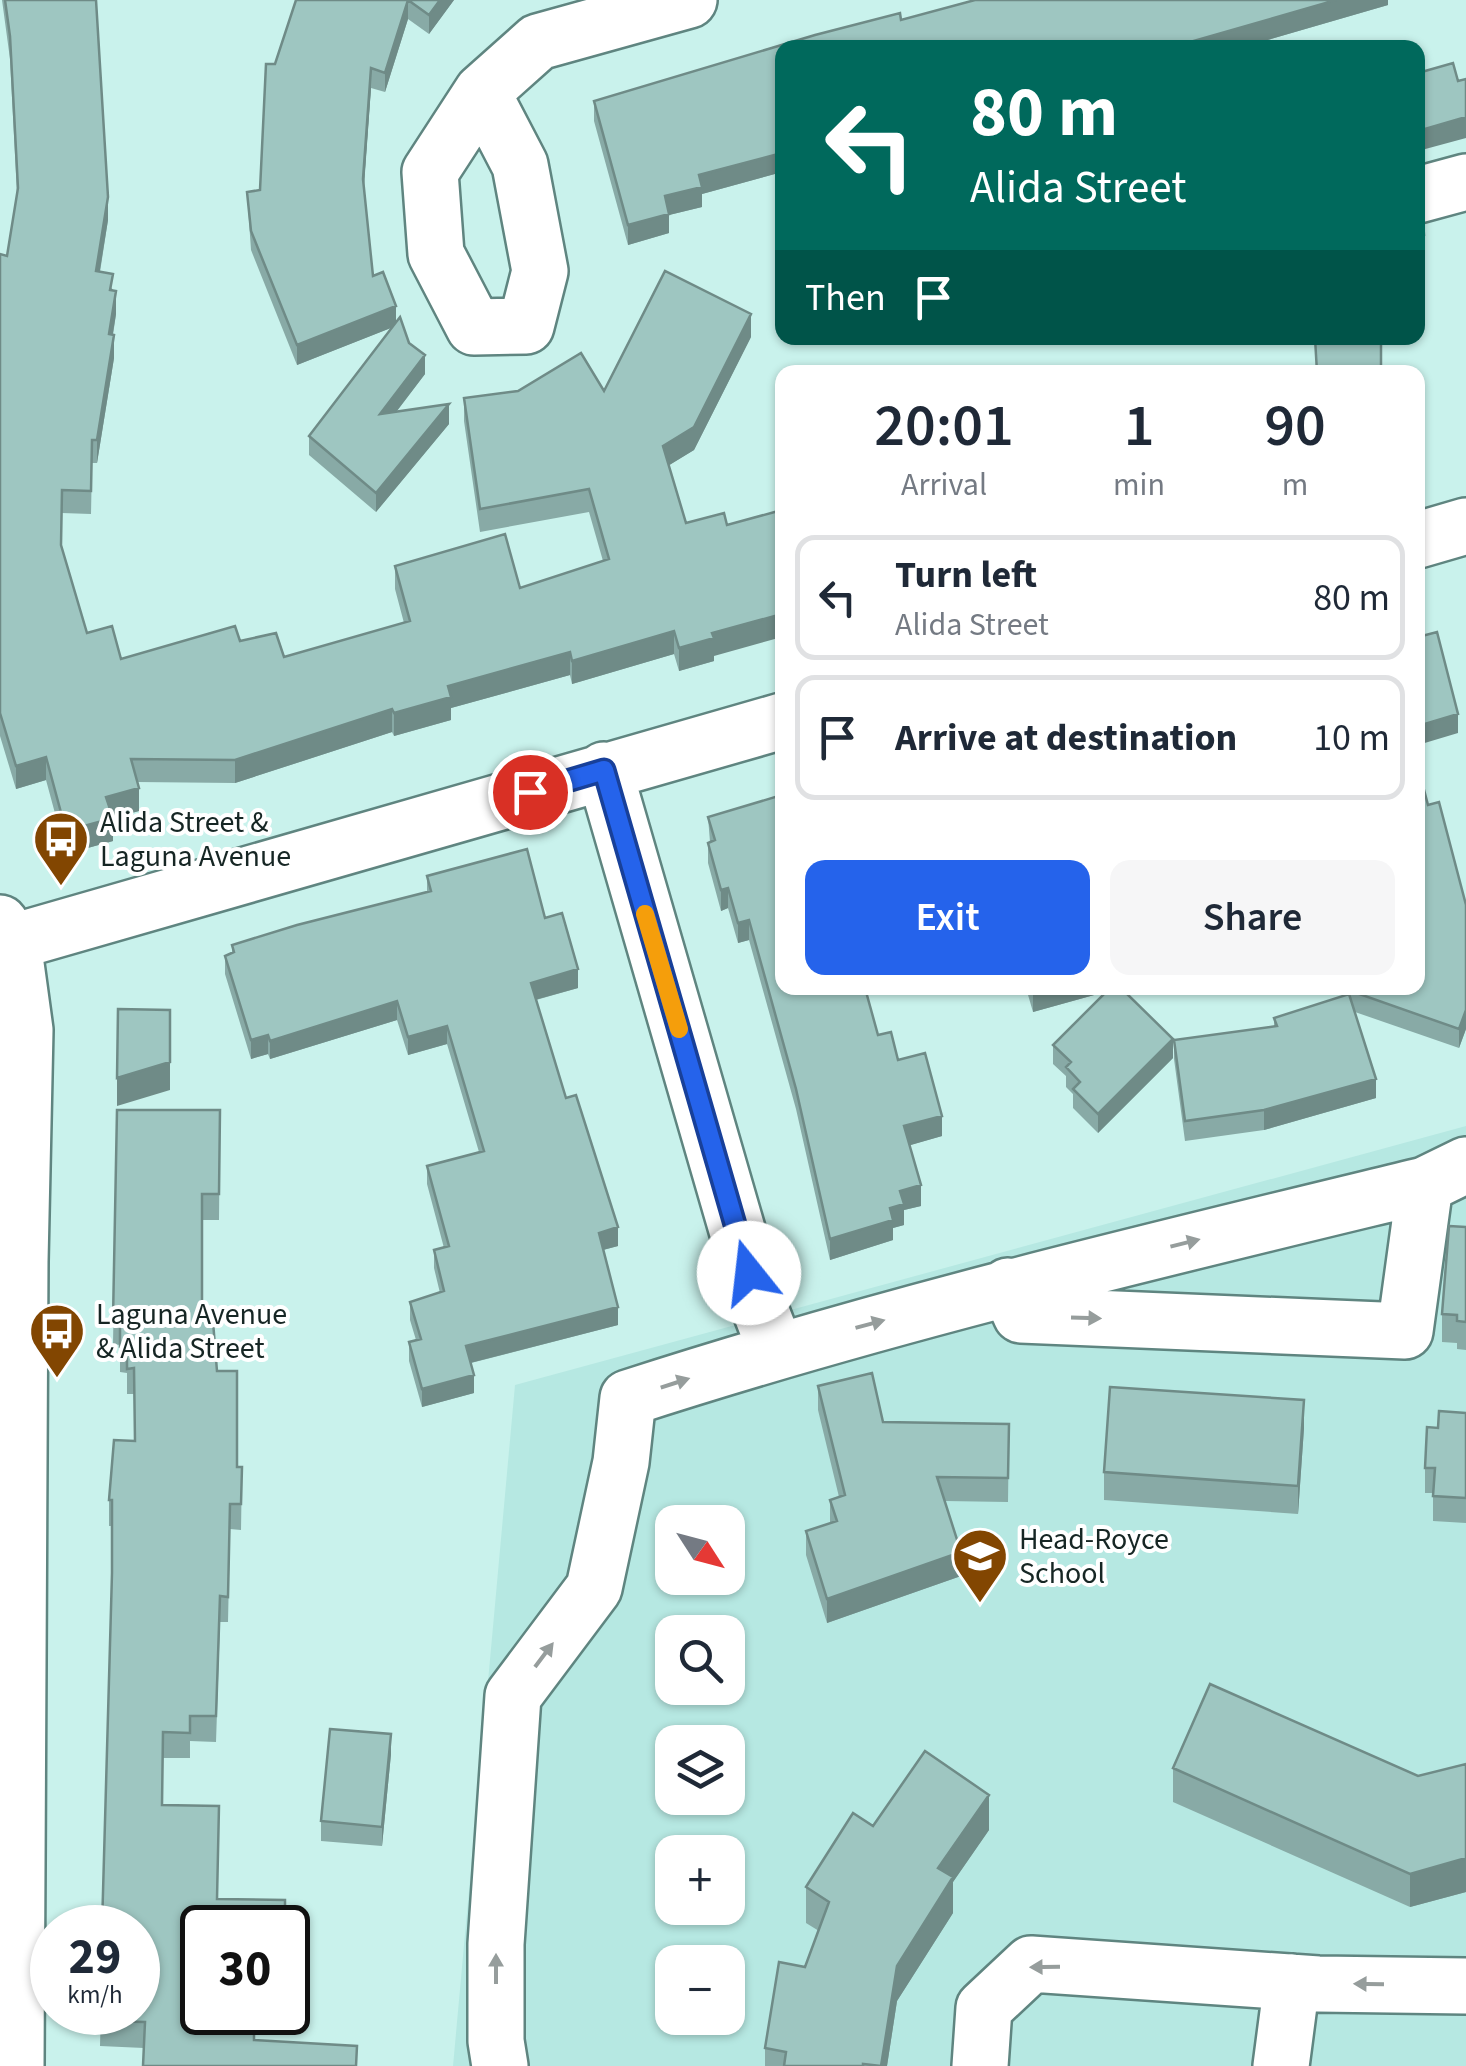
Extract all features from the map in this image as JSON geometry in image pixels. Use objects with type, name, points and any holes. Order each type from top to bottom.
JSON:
[{"type":"street","points":[[482,92],[538,42],[689,0]]},
{"type":"street","points":[[1425,193],[1466,182]]},
{"type":"street","points":[[1425,538],[1466,526]]},
{"type":"street","points":[[16,2066],[10,1263],[25,1030],[6,933],[775,723]]},
{"type":"street","points":[[604,770],[768,1330]]},
{"type":"street","points":[[500,2066],[496,2040],[496,1944],[514,1696],[594,1588],[621,1462],[628,1398],[768,1330],[1008,1286],[1446,1175],[1404,1332],[1021,1315],[1008,1286]]},
{"type":"street","points":[[980,2066],[984,2008],[1030,1964],[1292,1982],[1466,1986]]},
{"type":"street","points":[[1281,2066],[1292,1982]]},
{"type":"shaded area","name":"Head-Royce School","points":[[1466,1126],[1466,2066],[453,2066],[515,1385]]},
{"type":"building","points":[[5,0],[96,0],[108,197],[96,271],[113,274],[110,290],[116,291],[109,334],[114,335],[97,440],[92,440],[91,491],[62,490],[61,545],[87,633],[112,626],[121,659],[235,626],[240,641],[276,633],[284,657],[410,621],[395,566],[505,534],[520,588],[609,559],[589,489],[480,509],[464,398],[518,391],[581,353],[604,391],[665,271],[751,314],[694,427],[663,446],[686,523],[724,513],[727,525],[775,512],[775,616],[712,633],[714,638],[679,648],[674,631],[572,661],[570,652],[448,686],[451,697],[394,713],[392,709],[235,760],[131,759],[139,788],[106,797],[113,818],[66,831],[46,757],[16,766],[0,713],[0,254],[7,256],[18,188]]},
{"type":"building","points":[[296,0],[408,0],[385,73],[371,68],[363,179],[373,276],[383,272],[396,306],[297,345],[251,231],[247,192],[260,190],[266,64],[275,64]]},
{"type":"building","points":[[408,0],[440,0],[429,15]]},
{"type":"building","points":[[975,0],[1336,0],[1197,40],[798,40],[900,13],[901,20]]},
{"type":"building","points":[[775,47],[775,155],[699,175],[702,187],[665,196],[669,214],[628,225],[594,101]]},
{"type":"building","points":[[1453,63],[1458,81],[1466,79],[1466,117],[1425,129],[1425,71]]},
{"type":"building","points":[[400,317],[409,343],[425,355],[380,414],[449,404],[376,493],[309,436]]},
{"type":"building","points":[[1315,345],[1381,345],[1381,365],[1317,365]]},
{"type":"building","points":[[1437,632],[1458,714],[1425,724],[1425,635]]},
{"type":"building","points":[[1425,794],[1428,805],[1439,802],[1466,905],[1466,1010],[1459,1029],[1362,995],[1425,995]]},
{"type":"building","points":[[775,797],[775,995],[867,995],[878,1035],[891,1032],[898,1060],[925,1053],[942,1116],[904,1126],[921,1185],[900,1191],[904,1204],[890,1208],[893,1220],[830,1239],[796,1089],[749,920],[738,923],[728,888],[721,890],[708,843],[715,840],[708,817]]},
{"type":"building","points":[[527,849],[545,918],[562,913],[578,969],[531,983],[566,1098],[576,1095],[618,1227],[599,1233],[618,1307],[466,1346],[474,1375],[422,1389],[409,1342],[421,1339],[410,1302],[444,1291],[434,1250],[449,1246],[427,1166],[484,1151],[447,1026],[408,1037],[397,1001],[270,1041],[268,1035],[251,1040],[225,956],[234,952],[232,945],[431,891],[427,876]]},
{"type":"building","points":[[1103,995],[1128,995],[1173,1039],[1098,1114],[1073,1089],[1080,1082],[1066,1067],[1071,1062],[1053,1045]]},
{"type":"building","points":[[1349,995],[1376,1079],[1264,1110],[1185,1121],[1174,1040],[1277,1026],[1274,1018]]},
{"type":"building","points":[[118,1009],[170,1010],[170,1062],[117,1078]]},
{"type":"building","points":[[117,1110],[220,1110],[219,1194],[202,1194],[202,1309],[212,1309],[217,1371],[237,1371],[241,1504],[230,1504],[228,1597],[220,1596],[216,1716],[190,1716],[190,1733],[163,1732],[162,1805],[219,1806],[217,1899],[285,1900],[285,1905],[180,1905],[180,2035],[254,2035],[254,2040],[357,2046],[356,2066],[143,2066],[144,2035],[160,2035],[160,1905],[103,1905],[112,1573],[109,1500],[114,1440],[135,1441],[134,1368],[127,1369],[127,1348],[120,1347],[120,1319],[113,1319]]},
{"type":"building","points":[[1449,1226],[1466,1227],[1466,1322],[1457,1321],[1457,1315],[1442,1314]]},
{"type":"building","points":[[872,1373],[883,1422],[1009,1424],[1008,1478],[937,1477],[961,1552],[827,1599],[806,1531],[837,1521],[830,1500],[845,1495],[818,1386]]},
{"type":"building","points":[[1110,1387],[1304,1400],[1298,1486],[1104,1472]]},
{"type":"building","points":[[1439,1411],[1466,1413],[1466,1498],[1433,1496],[1435,1468],[1425,1468],[1427,1427],[1438,1428]]},
{"type":"building","points":[[1210,1684],[1418,1776],[1466,1764],[1466,1858],[1410,1874],[1173,1768]]},
{"type":"building","points":[[330,1729],[391,1734],[382,1827],[321,1821]]},
{"type":"building","points":[[925,1751],[989,1795],[938,1868],[953,1877],[897,1966],[881,2066],[784,2066],[786,2052],[765,2048],[779,1962],[805,1967],[829,1902],[806,1887],[853,1813],[873,1826]]},
{"type":"slow traffic","points":[[645,914],[679,1029]]},
{"type":"place","name":"Alida Street & Laguna Avenue","points":[[61,888]]},
{"type":"place","name":"Laguna Avenue & Alida Street","points":[[57,1380]]},
{"type":"place","name":"Head-Royce School","points":[[980,1605]]},
{"type":"route","points":[[530,792],[604,770],[749,1273]]}]
